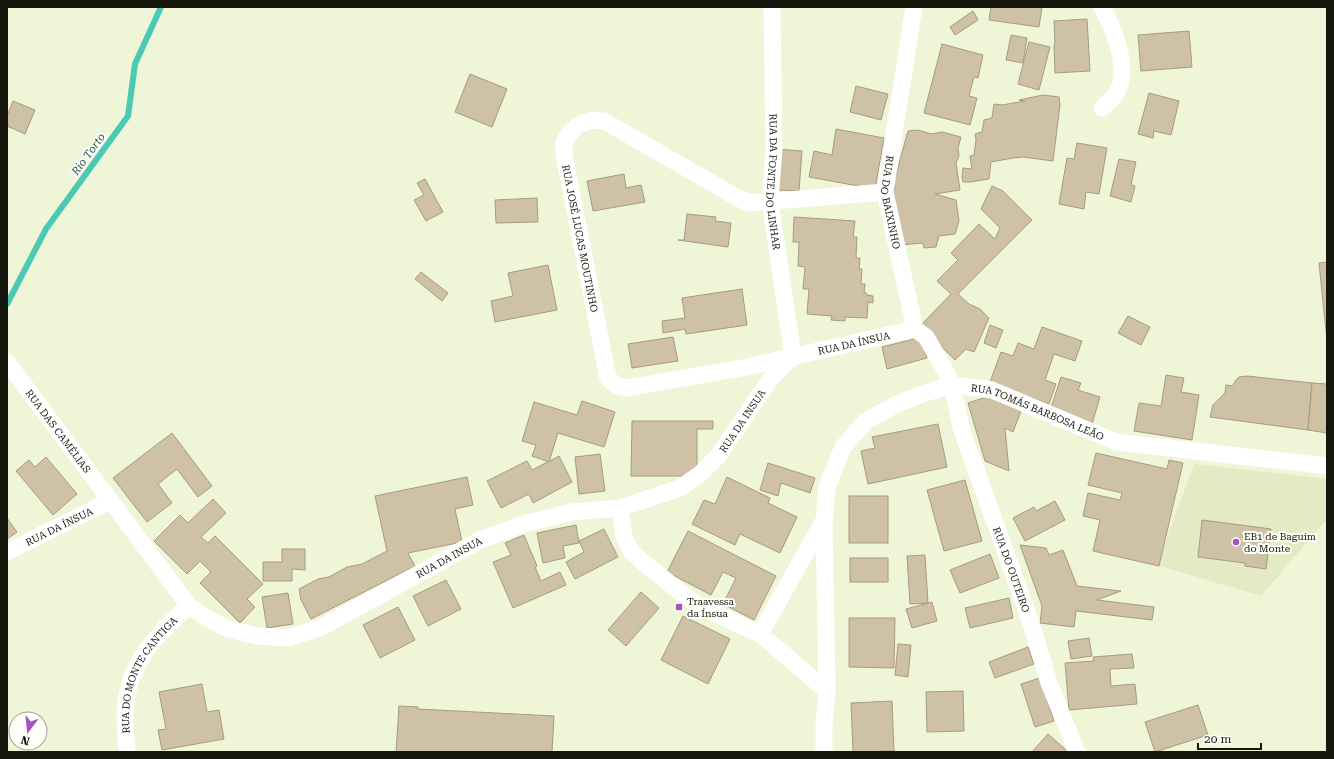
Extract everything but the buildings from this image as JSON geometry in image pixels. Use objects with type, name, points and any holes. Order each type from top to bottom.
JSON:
[{"type":"street","name":"RUA DA FONTE DO LINHAR","points":[[772,7],[774,150],[770,201],[793,356]]},
{"type":"street","name":"RUA DO BAIXINHO","points":[[914,7],[884,192],[915,329]]},
{"type":"street","points":[[1102,7],[1116,37],[1121,60],[1122,74],[1115,96],[1102,108]]},
{"type":"street","name":"RUA JOSÉ LUCAS MOUTINHO","points":[[770,201],[749,203],[738,198],[604,121],[592,120],[578,125],[564,142],[564,155],[608,378],[617,386],[627,388],[747,367],[793,356]]},
{"type":"street","points":[[770,201],[884,192]]},
{"type":"street","points":[[915,329],[926,337],[952,385]]},
{"type":"street","name":"RUA DA ÍNSUA","points":[[793,356],[915,329]]},
{"type":"street","name":"RUA DA INSUA","points":[[110,501],[189,606],[228,629],[257,636],[288,638],[322,627],[480,540],[524,524],[572,512],[620,508],[680,488],[700,474],[719,455],[771,378],[793,356]]},
{"type":"street","name":"RUA DAS CAMÉLIAS","points":[[7,362],[110,501]]},
{"type":"street","name":"RUA TOMÁS BARBOSA LEÃO","points":[[824,752],[824,725],[828,691],[824,522],[827,487],[843,447],[866,421],[895,405],[925,393],[952,385],[992,390],[1116,442],[1327,466]]},
{"type":"street","name":"RUA DO OUTEIRO","points":[[952,385],[962,431],[1030,620],[1049,683],[1077,752]]},
{"type":"street","name":"RUA DA ÍNSUA","points":[[7,552],[110,501]]},
{"type":"street","points":[[620,508],[624,537],[631,551],[644,563],[698,606],[760,634],[828,691]]},
{"type":"street","points":[[760,634],[824,522]]},
{"type":"street","name":"RUA DO MONTE CANTIGA","points":[[127,752],[126,703],[130,683],[136,666],[149,646],[167,626],[189,606]]},
{"type":"shaded area","name":"EB1 de Baguim do Monte","points":[[1194,464],[1327,480],[1327,519],[1261,596],[1157,565]]},
{"type":"waterway","name":"Rio Torto","points":[[7,304],[46,229],[128,116],[135,64],[161,7]]},
{"type":"place","name":"EB1 de Baguim do Monte","points":[[1236,542]]},
{"type":"place","name":"Traavessa da Ínsua","points":[[679,607]]}]
